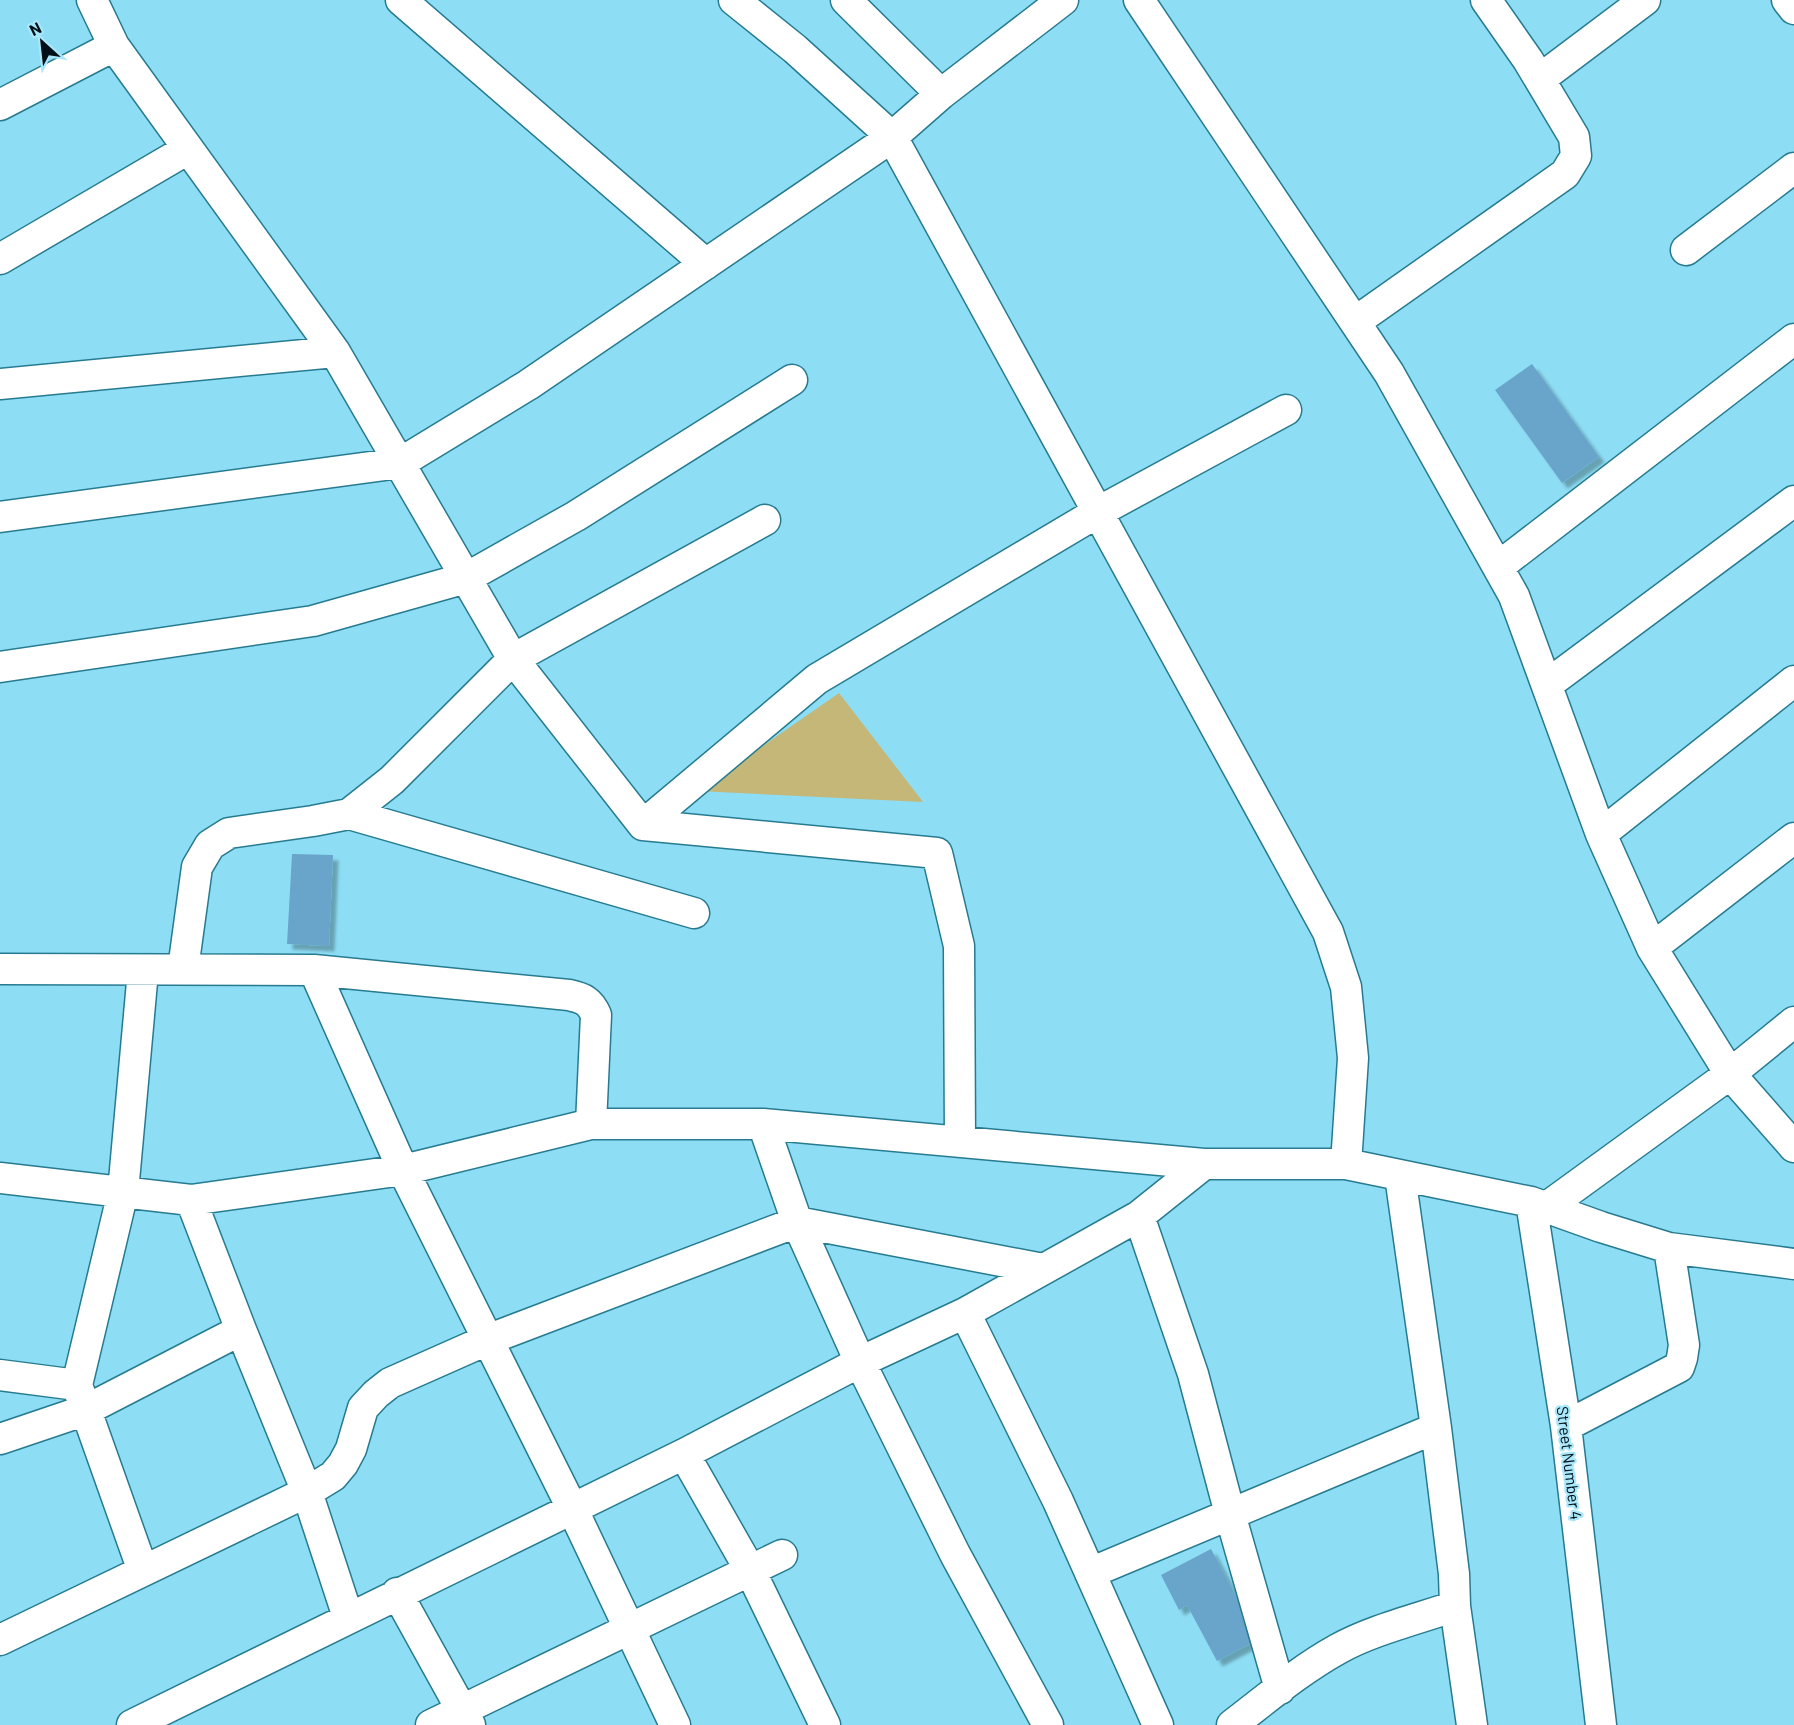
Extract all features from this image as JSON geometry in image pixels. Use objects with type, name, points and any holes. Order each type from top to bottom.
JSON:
[{"type":"street","points":[[92,0],[114,46],[335,352],[513,659],[643,825],[937,853],[959,946],[960,1142]]},
{"type":"street","points":[[400,0],[706,264]]},
{"type":"street","points":[[734,0],[795,49],[892,137],[1328,932],[1346,987],[1353,1058],[1346,1164]]},
{"type":"street","points":[[846,0],[940,94]]},
{"type":"street","points":[[0,518],[400,463],[528,385],[892,137],[940,94],[1063,0]]},
{"type":"street","points":[[1139,0],[1389,373],[1514,596],[1601,834],[1652,948],[1730,1074],[1794,1147]]},
{"type":"street","points":[[1355,322],[1565,174],[1576,156],[1574,137],[1540,79],[1486,0]]},
{"type":"street","points":[[1540,79],[1645,0]]},
{"type":"street","points":[[1787,0],[1794,9]]},
{"type":"street","points":[[0,105],[114,46]]},
{"type":"street","points":[[0,259],[188,149]]},
{"type":"street","points":[[1686,250],[1793,172]]},
{"type":"street","points":[[1498,567],[1794,339]]},
{"type":"street","points":[[0,384],[335,352]]},
{"type":"street","points":[[0,667],[313,621],[466,578],[576,516],[792,380]]},
{"type":"street","points":[[643,825],[818,679],[1098,512],[1286,410]]},
{"type":"street","points":[[1548,684],[1794,501]]},
{"type":"street","points":[[349,814],[392,780],[513,659],[765,520]]},
{"type":"street","points":[[1601,834],[1794,681]]},
{"type":"street","points":[[183,969],[196,867],[210,845],[229,833],[349,814],[694,914]]},
{"type":"street","points":[[1652,948],[1794,838]]},
{"type":"street","points":[[0,969],[314,970],[569,994],[582,998],[591,1005],[596,1015],[591,1124]]},
{"type":"street","points":[[314,970],[402,1170],[572,1508],[675,1725]]},
{"type":"street","points":[[143,971],[123,1192],[82,1397],[143,1571]]},
{"type":"street","points":[[1539,1204],[1730,1074],[1794,1023]]},
{"type":"street","points":[[0,1178],[191,1200],[402,1170],[591,1124],[764,1124],[1204,1164],[1346,1164],[1539,1204],[1601,1227],[1669,1248],[1794,1264]]},
{"type":"street","points":[[764,1124],[796,1222],[860,1362],[954,1554],[1048,1725]]},
{"type":"street","points":[[132,1725],[684,1454],[860,1362],[965,1313],[1139,1216],[1204,1164]]},
{"type":"street","points":[[1400,1176],[1436,1428],[1454,1574],[1455,1606],[1472,1725]]},
{"type":"street","points":[[191,1200],[307,1492],[348,1617]]},
{"type":"street","name":"Street Number 4","points":[[1539,1204],[1601,1725]]},
{"type":"street","points":[[1139,1216],[1193,1374],[1280,1689]]},
{"type":"street","points":[[0,1640],[307,1492],[333,1476],[351,1449],[363,1408],[375,1394],[390,1383],[487,1340],[796,1222],[1044,1269]]},
{"type":"street","points":[[1566,1426],[1678,1367],[1684,1345],[1669,1248]]},
{"type":"street","points":[[965,1313],[1058,1501],[1158,1725]]},
{"type":"street","points":[[0,1439],[82,1397],[241,1330]]},
{"type":"street","points":[[0,1375],[82,1397]]},
{"type":"street","points":[[1090,1573],[1436,1428]]},
{"type":"street","points":[[684,1454],[750,1570],[825,1725]]},
{"type":"street","points":[[431,1725],[466,1717],[630,1628],[782,1556]]},
{"type":"street","points":[[397,1593],[466,1717]]},
{"type":"street","points":[[1232,1725],[1308,1668],[1339,1648],[1455,1606]]},
{"type":"shaded area","points":[[839,693],[923,802],[698,791]]},
{"type":"building","points":[[1532,364],[1599,457],[1562,483],[1495,390]]},
{"type":"building","points":[[292,854],[333,855],[329,946],[287,944]]},
{"type":"building","points":[[1211,1549],[1259,1639],[1217,1661],[1187,1605],[1179,1610],[1161,1575]]}]
